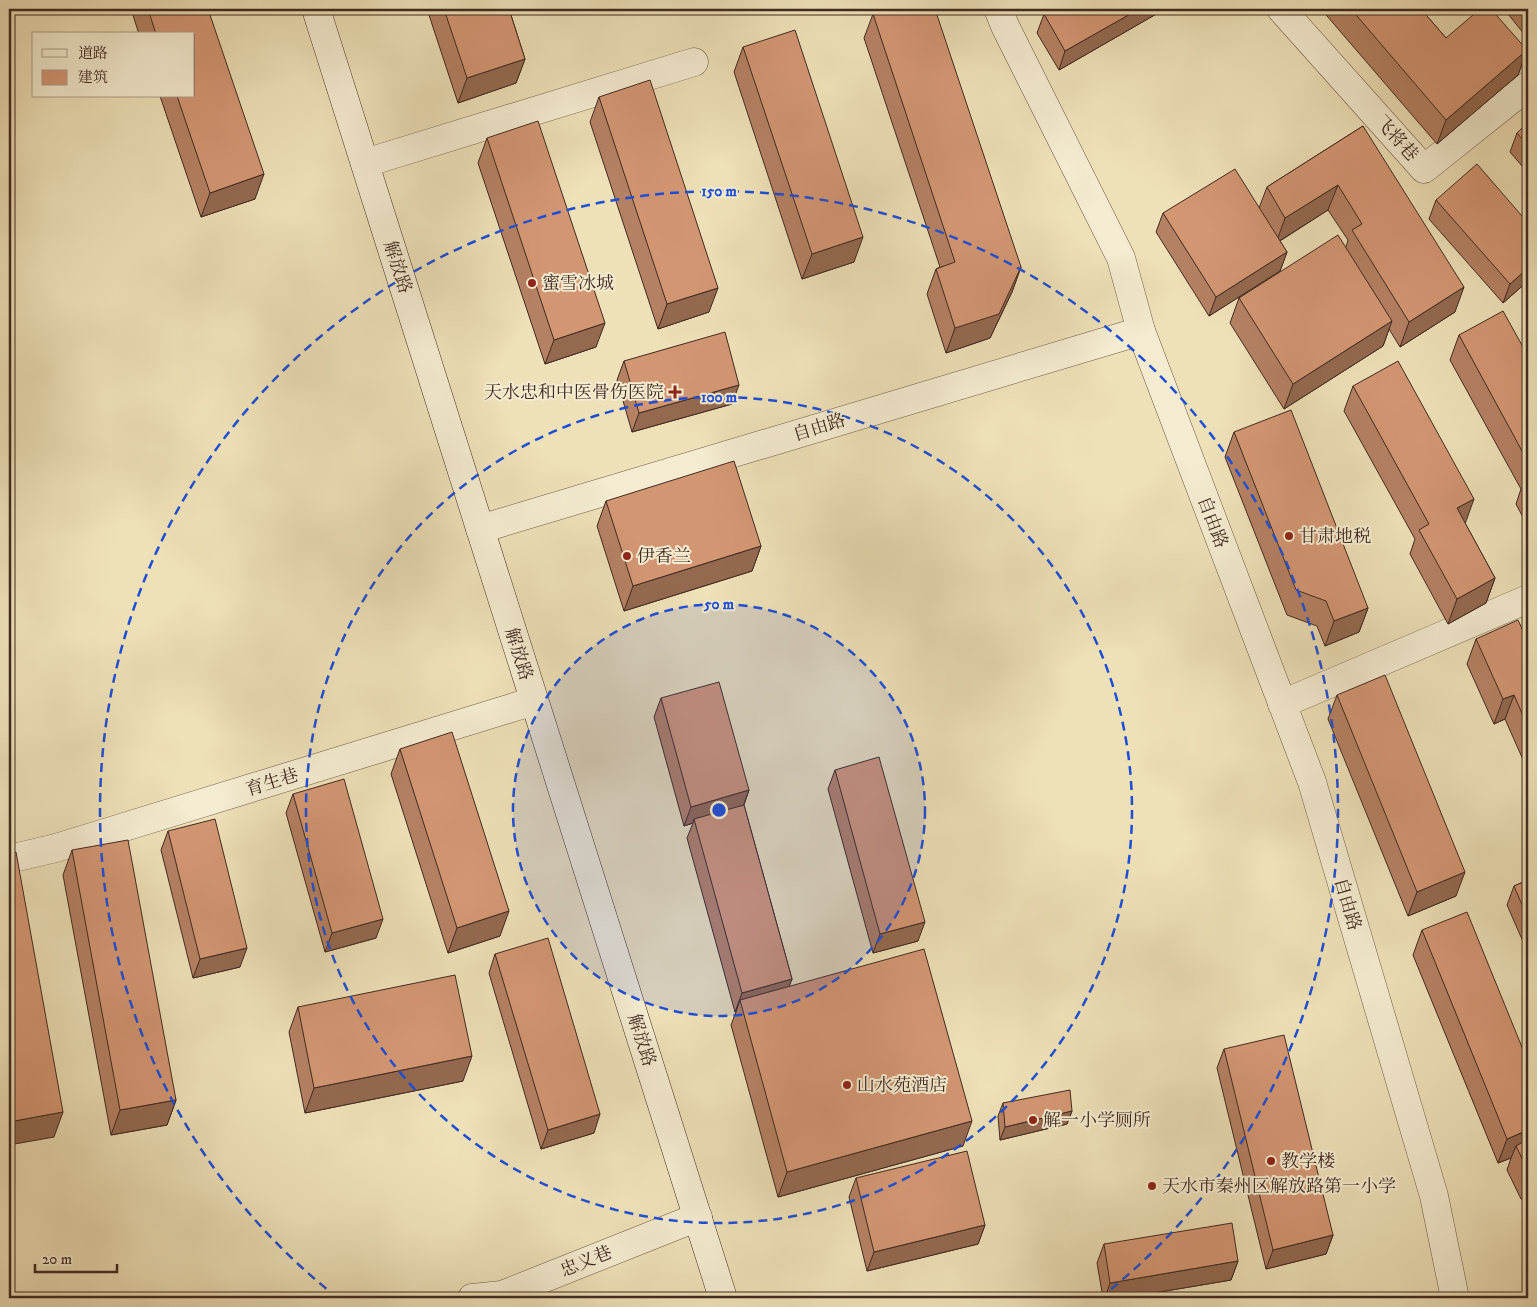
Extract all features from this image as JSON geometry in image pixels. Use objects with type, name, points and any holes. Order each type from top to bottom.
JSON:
[{"type":"street","name":"解放路","points":[[316,9],[723,1298]]},
{"type":"street","points":[[998,9],[1121,258],[1141,331]]},
{"type":"street","name":"飞将巷","points":[[1281,9],[1424,169],[1528,86]]},
{"type":"street","points":[[365,163],[694,62]]},
{"type":"street","name":"自由路","points":[[480,529],[1141,331],[1312,782],[1432,1187],[1455,1298]]},
{"type":"street","points":[[1282,704],[1528,599]]},
{"type":"street","name":"育生巷","points":[[9,859],[66,845],[534,701]]},
{"type":"street","name":"忠义巷","points":[[472,1298],[502,1295],[698,1217]]},
{"type":"building","points":[[148,9],[208,9],[264,174],[210,193],[178,98],[195,98],[195,32],[155,32]]},
{"type":"building","points":[[444,9],[509,9],[525,59],[467,78]]},
{"type":"building","points":[[887,9],[935,9],[1021,267],[999,314],[955,328],[936,269],[955,262],[873,14]]},
{"type":"building","points":[[1052,9],[1139,9],[1065,51],[1044,14]]},
{"type":"building","points":[[1351,9],[1421,9],[1446,38],[1480,9],[1491,9],[1527,50],[1446,120]]},
{"type":"building","points":[[795,30],[863,237],[812,254],[743,47]]},
{"type":"building","points":[[650,80],[718,288],[667,304],[599,97]]},
{"type":"building","points":[[538,121],[605,323],[554,340],[487,138]]},
{"type":"building","points":[[1528,122],[1528,146],[1517,133]]},
{"type":"building","points":[[1363,126],[1464,287],[1409,322],[1352,230],[1362,224],[1338,185],[1285,218],[1267,187]]},
{"type":"building","points":[[1477,164],[1528,223],[1528,268],[1510,284],[1436,200]]},
{"type":"building","points":[[1235,169],[1287,252],[1216,297],[1163,213]]},
{"type":"building","points":[[1338,235],[1392,321],[1293,384],[1239,298]]},
{"type":"building","points":[[1503,311],[1528,356],[1528,462],[1459,335]]},
{"type":"building","name":"天水忠和中医骨伤医院","points":[[725,332],[739,385],[639,413],[624,361]]},
{"type":"building","points":[[1398,361],[1474,499],[1457,508],[1495,578],[1457,599],[1419,530],[1429,524],[1353,386]]},
{"type":"building","name":"甘肃地税","points":[[1291,410],[1368,608],[1334,621],[1326,601],[1296,590],[1234,432]]},
{"type":"building","points":[[734,461],[761,546],[633,586],[606,501]]},
{"type":"building","points":[[1518,620],[1528,642],[1528,727],[1514,695],[1503,699],[1476,639]]},
{"type":"building","points":[[1385,675],[1465,872],[1417,892],[1337,695]]},
{"type":"building","points":[[719,682],[749,790],[691,807],[661,698]]},
{"type":"building","points":[[452,732],[509,911],[457,928],[400,749]]},
{"type":"building","points":[[879,757],[925,922],[880,934],[835,770]]},
{"type":"building","points":[[344,779],[383,919],[332,933],[293,794]]},
{"type":"building","points":[[744,805],[792,979],[742,993],[694,819]]},
{"type":"building","points":[[215,819],[247,948],[200,959],[168,831]]},
{"type":"building","points":[[128,840],[176,1100],[120,1110],[72,850]]},
{"type":"building","points":[[16,852],[63,1112],[9,1122],[9,854]]},
{"type":"building","points":[[1528,880],[1528,919],[1514,886]]},
{"type":"building","points":[[1467,912],[1528,1062],[1528,1130],[1507,1139],[1422,930]]},
{"type":"building","points":[[548,938],[600,1114],[548,1130],[495,954]]},
{"type":"building","name":"山水苑酒店","points":[[924,949],[972,1121],[787,1172],[740,1000]]},
{"type":"building","points":[[455,975],[472,1056],[314,1088],[298,1007]]},
{"type":"building","name":"教学楼","points":[[1284,1035],[1333,1235],[1273,1250],[1224,1049]]},
{"type":"building","points":[[1070,1090],[1072,1111],[1005,1127],[1003,1103]]},
{"type":"building","points":[[1528,1139],[1528,1171],[1516,1146]]},
{"type":"building","points":[[967,1151],[985,1225],[874,1252],[856,1178]]},
{"type":"building","points":[[1232,1223],[1238,1261],[1110,1283],[1104,1244]]},
{"type":"place","name":"蜜雪冰城","points":[[532,283]]},
{"type":"place","name":"天水忠和中医骨伤医院","points":[[675,392]]},
{"type":"place","name":"甘肃地税","points":[[1289,536]]},
{"type":"place","name":"伊香兰","points":[[627,556]]},
{"type":"place","name":"山水苑酒店","points":[[847,1085]]},
{"type":"place","name":"解一小学厕所","points":[[1033,1120]]},
{"type":"place","name":"教学楼","points":[[1271,1161]]},
{"type":"place","name":"天水市秦州区解放路第一小学","points":[[1152,1186]]}]
